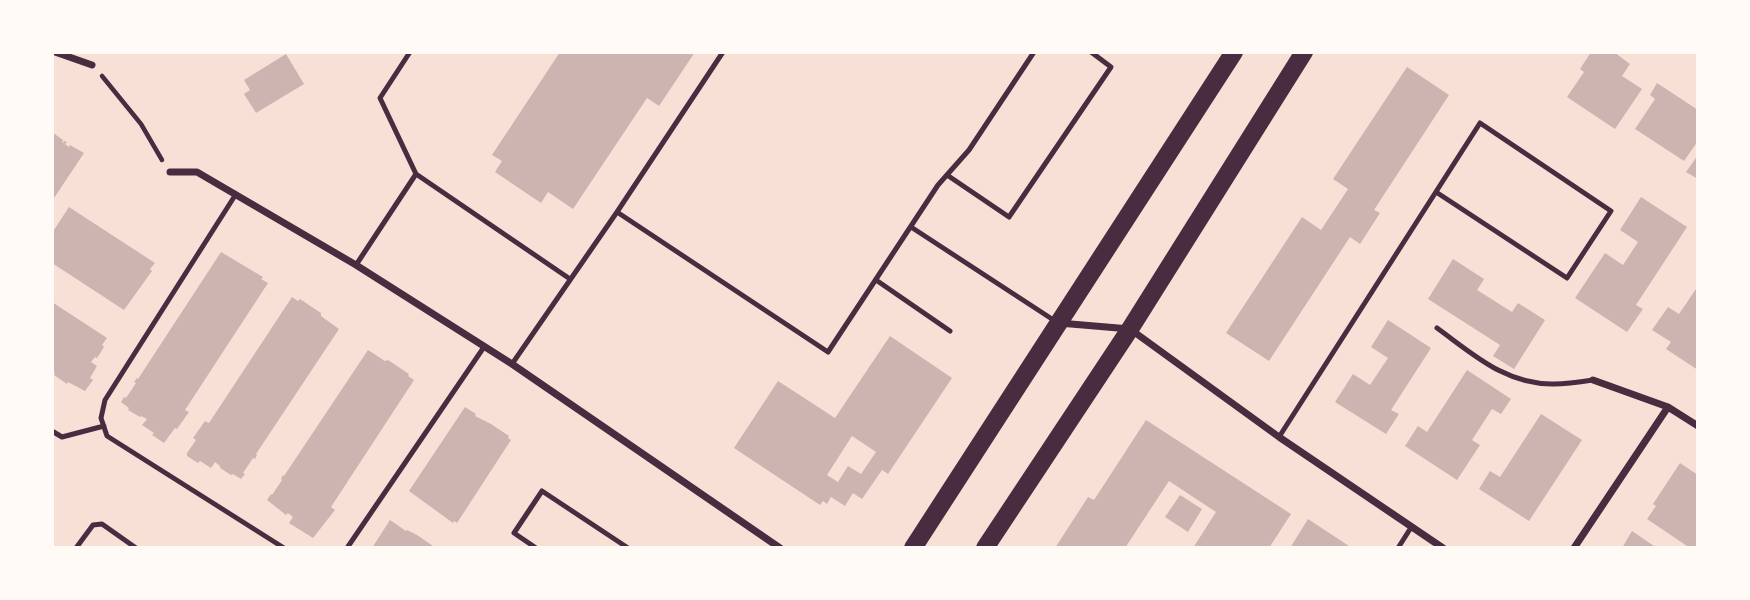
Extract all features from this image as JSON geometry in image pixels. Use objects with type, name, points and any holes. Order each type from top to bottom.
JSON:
[{"type":"main road","points":[[913,548],[1234,52]]},
{"type":"main road","points":[[985,548],[1130,329],[1304,52]]},
{"type":"street","points":[[55,52],[92,65]]},
{"type":"street","points":[[170,172],[197,172],[356,265],[512,364],[780,548]]},
{"type":"street","points":[[1059,323],[1130,329],[1279,437],[1443,548]]},
{"type":"street","points":[[1593,380],[1668,407],[1698,426]]},
{"type":"street","points":[[1574,548],[1668,407]]},
{"type":"lane","points":[[410,52],[380,97],[416,174],[570,279]]},
{"type":"lane","points":[[512,364],[723,52]]},
{"type":"lane","points":[[617,212],[828,352],[938,186],[969,150],[1034,52]]},
{"type":"lane","points":[[947,175],[1009,218],[1111,66],[1091,52]]},
{"type":"lane","points":[[1279,437],[1480,123],[1611,211],[1567,278],[1436,192]]},
{"type":"lane","points":[[356,265],[416,174]]},
{"type":"lane","points":[[236,194],[105,400],[101,418],[107,436],[284,548]]},
{"type":"lane","points":[[911,227],[1059,323]]},
{"type":"lane","points":[[876,280],[950,331]]},
{"type":"lane","points":[[1437,328],[1487,365],[1511,378],[1552,384],[1593,380]]},
{"type":"lane","points":[[347,548],[484,347]]},
{"type":"lane","points":[[52,431],[62,437],[104,426]]},
{"type":"lane","points":[[536,548],[514,533],[542,491],[628,547]]},
{"type":"lane","points":[[76,548],[93,525],[102,524],[136,548]]},
{"type":"lane","points":[[1398,548],[1412,526]]},
{"type":"path","points":[[92,65],[141,124],[170,172]]},
{"type":"building","points":[[560,52],[695,52],[659,106],[647,98],[573,209],[548,192],[541,203],[495,172],[502,161],[492,155]]},
{"type":"building","points":[[1591,52],[1614,52],[1630,64],[1622,76],[1642,89],[1615,129],[1567,97],[1584,72],[1580,69]]},
{"type":"building","points":[[286,54],[304,84],[256,113],[244,94],[250,90],[244,80]]},
{"type":"building","points":[[1407,67],[1449,95],[1374,210],[1380,213],[1360,244],[1350,237],[1269,361],[1226,333],[1302,217],[1321,230],[1348,189],[1333,179]]},
{"type":"building","points":[[1657,83],[1698,110],[1698,141],[1684,161],[1635,129],[1655,99],[1650,95]]},
{"type":"building","points":[[52,132],[63,140],[63,143],[67,142],[65,144],[69,147],[70,145],[84,153],[52,201]]},
{"type":"building","points":[[1698,155],[1698,179],[1686,172]]},
{"type":"building","points":[[1641,197],[1687,227],[1636,305],[1643,309],[1627,332],[1575,298],[1605,253],[1623,265],[1638,242],[1620,230]]},
{"type":"building","points":[[69,207],[155,263],[124,310],[52,263],[52,233]]},
{"type":"building","points":[[221,252],[263,277],[261,279],[268,283],[185,410],[189,412],[164,443],[142,425],[147,419],[128,410],[121,402]]},
{"type":"building","points":[[1453,259],[1484,279],[1477,290],[1512,312],[1518,303],[1545,320],[1514,369],[1493,356],[1500,345],[1428,299]]},
{"type":"building","points":[[1698,286],[1698,370],[1666,349],[1671,342],[1652,330],[1668,307],[1679,314]]},
{"type":"building","points":[[292,297],[298,301],[300,299],[321,313],[321,316],[339,329],[241,479],[220,468],[215,462],[211,468],[200,461],[198,463],[187,456],[196,440],[193,438],[205,421],[209,423]]},
{"type":"building","points":[[52,302],[107,338],[97,358],[91,362],[97,366],[90,378],[93,380],[85,391],[68,382],[67,384],[52,372]]},
{"type":"building","points":[[1388,320],[1431,348],[1391,410],[1399,414],[1386,434],[1335,402],[1353,374],[1370,385],[1388,358],[1371,347]]},
{"type":"building","points":[[890,336],[952,378],[888,474],[882,470],[862,499],[853,493],[845,506],[831,497],[827,504],[823,501],[820,505],[734,448],[778,381],[835,418]],"holes":[[[852,436],[876,452],[861,474],[848,466],[838,482],[827,475]]]},
{"type":"building","points":[[368,350],[385,361],[388,360],[414,380],[331,507],[335,510],[313,538],[289,523],[293,517],[288,513],[286,515],[267,500]]},
{"type":"building","points":[[1467,370],[1511,399],[1501,414],[1492,409],[1472,440],[1480,445],[1457,480],[1405,446],[1418,426],[1427,432]]},
{"type":"building","points":[[465,407],[511,440],[457,523],[453,523],[409,491]]},
{"type":"building","points":[[1541,414],[1582,440],[1529,521],[1479,489],[1490,471],[1500,477]]},
{"type":"building","points":[[1146,420],[1291,514],[1269,548],[1193,548],[1216,512],[1169,481],[1125,548],[1055,548],[1088,497],[1094,500]]},
{"type":"building","points":[[1680,463],[1698,475],[1698,548],[1690,548],[1647,519],[1656,506],[1653,504]]},
{"type":"building","points":[[1180,495],[1202,509],[1188,532],[1165,517]]},
{"type":"building","points":[[1308,519],[1352,548],[1290,548]]},
{"type":"building","points":[[390,520],[417,535],[436,548],[372,548]]},
{"type":"building","points":[[1632,531],[1657,548],[1622,548]]}]
